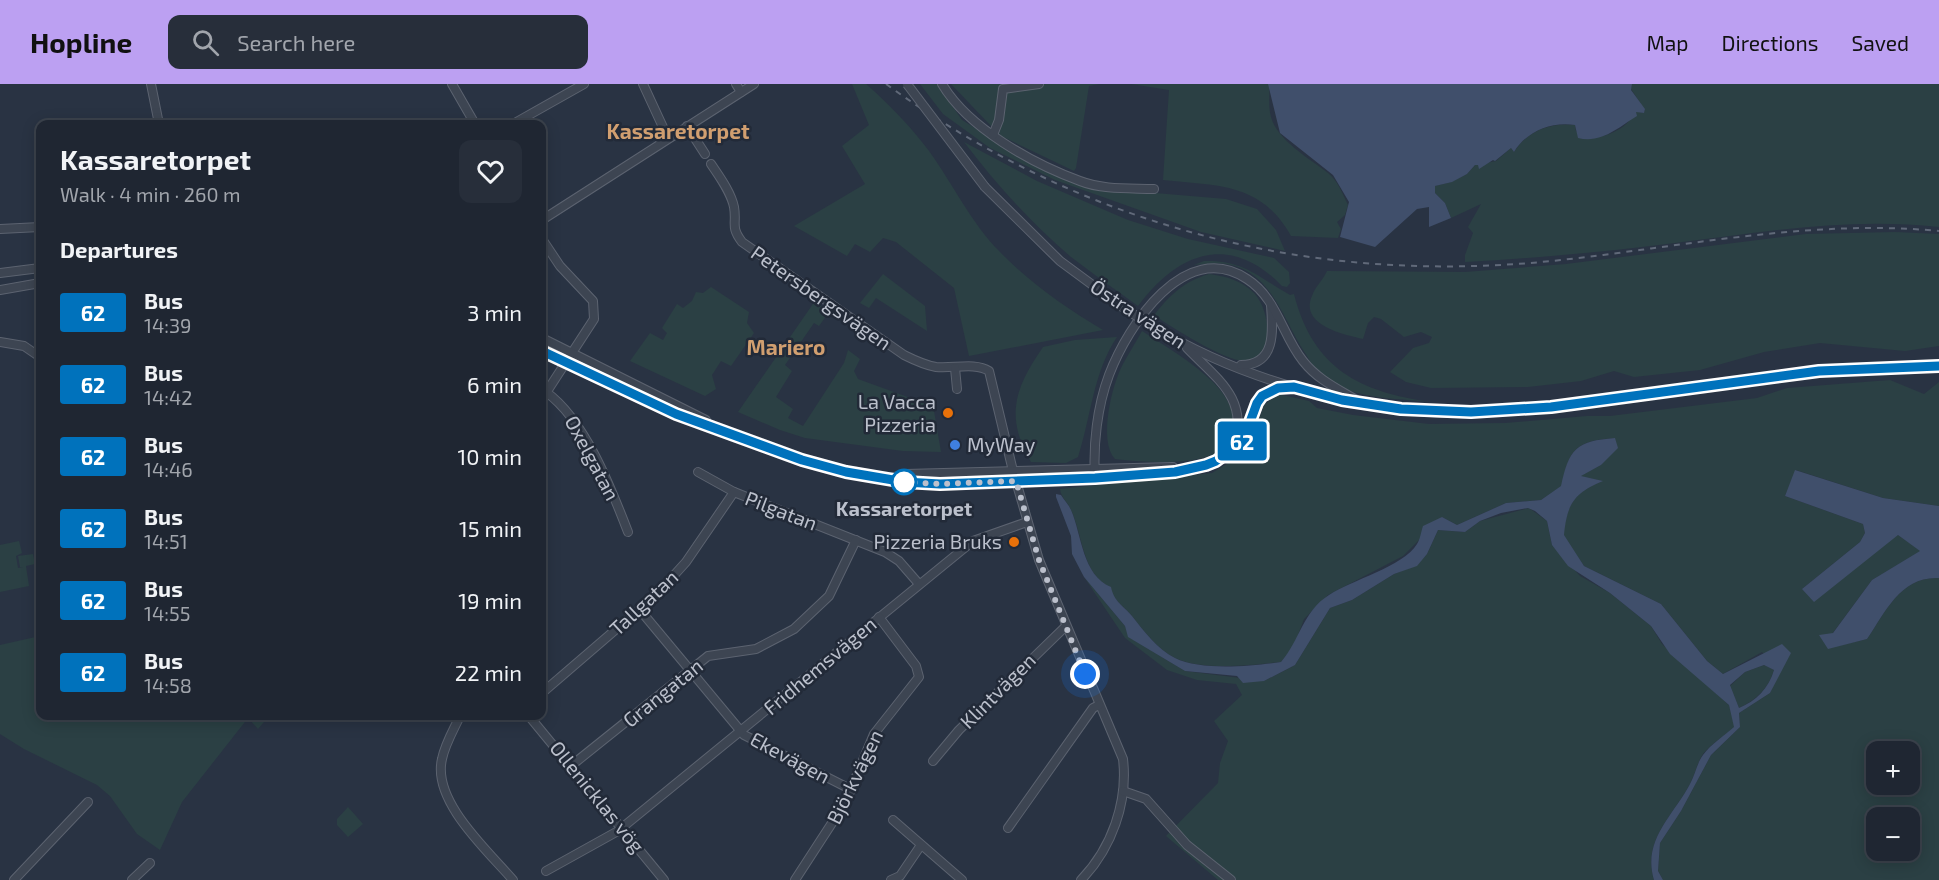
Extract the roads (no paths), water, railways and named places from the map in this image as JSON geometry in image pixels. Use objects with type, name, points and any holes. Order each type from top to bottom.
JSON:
[{"type":"street","points":[[151,84],[158,120]]},
{"type":"street","points":[[452,84],[473,120]]},
{"type":"street","points":[[520,120],[584,84]]},
{"type":"street","points":[[643,84],[668,138]]},
{"type":"street","points":[[546,217],[687,126],[739,88],[754,84]]},
{"type":"street","name":"Östra vägen","points":[[907,84],[985,187],[1060,261],[1125,309],[1185,346],[1294,387],[1364,404],[1457,413],[1519,410],[1819,371],[1939,366]]},
{"type":"street","points":[[942,84],[969,118],[993,135],[1081,182],[1100,186],[1154,189]]},
{"type":"street","points":[[993,135],[999,120],[1003,89],[1039,84]]},
{"type":"street","points":[[687,126],[705,154]]},
{"type":"street","name":"Petersbergsvägen","points":[[711,164],[731,198],[734,206],[732,224],[742,242],[904,355],[922,364],[955,368],[984,368],[992,379],[1013,471]]},
{"type":"street","points":[[0,229],[36,227]]},
{"type":"street","points":[[546,245],[560,266],[589,295],[595,307],[594,319],[546,392]]},
{"type":"street","points":[[0,273],[36,268]]},
{"type":"street","points":[[1095,478],[1094,467],[1100,412],[1109,375],[1120,351],[1168,287],[1186,274],[1199,270],[1223,269],[1253,283],[1271,304],[1296,351],[1316,376],[1364,404]]},
{"type":"street","points":[[0,290],[36,284]]},
{"type":"street","points":[[1235,365],[1254,363],[1266,355],[1273,338],[1271,304]]},
{"type":"street","points":[[546,340],[727,432]]},
{"type":"street","points":[[0,342],[24,346],[36,354]]},
{"type":"street","points":[[1185,346],[1229,393],[1237,407],[1240,423],[1234,449]]},
{"type":"street","points":[[546,353],[676,414],[824,466],[905,482],[940,484],[1095,478],[1194,468],[1216,461],[1243,441],[1262,396],[1274,389],[1294,387]]},
{"type":"street","points":[[955,368],[957,389]]},
{"type":"street","name":"Oxelgatan","points":[[546,396],[565,408],[576,425],[615,499],[628,532]]},
{"type":"street","points":[[889,478],[906,474],[1094,467],[1194,468]]},
{"type":"street","points":[[1013,471],[1048,586],[1123,759],[1123,791],[1108,842],[1081,880]]},
{"type":"street","name":"Pilgatan","points":[[698,472],[732,495],[856,540],[892,556],[920,584]]},
{"type":"street","name":"Tallgatan","points":[[546,690],[640,610],[686,562],[732,495]]},
{"type":"street","name":"Fridhemsvägen","points":[[546,871],[618,831],[621,826],[741,732],[978,538],[1027,522]]},
{"type":"street","name":"Grangatan","points":[[572,765],[708,657],[756,649],[794,630],[829,596],[856,540]]},
{"type":"street","name":"Ekevägen","points":[[640,610],[741,732],[753,741],[852,790]]},
{"type":"street","name":"Björkvägen","points":[[795,880],[839,815],[852,790],[874,734],[919,677],[916,666],[879,617]]},
{"type":"street","name":"Klintvägen","points":[[933,761],[959,730],[1066,626]]},
{"type":"street","points":[[1008,828],[1093,708],[1099,705]]},
{"type":"street","points":[[458,720],[441,759],[442,788],[466,825],[513,880]]},
{"type":"street","name":"Ollenicklas vög","points":[[533,720],[572,765],[664,880]]},
{"type":"street","points":[[1123,791],[1146,799],[1187,845],[1231,880]]},
{"type":"street","points":[[14,880],[88,802]]},
{"type":"street","points":[[893,820],[962,880]]},
{"type":"street","points":[[891,880],[900,876],[921,845]]},
{"type":"street","points":[[132,880],[150,863]]},
{"type":"water","points":[[1268,84],[1632,84],[1631,90],[1645,109],[1644,113],[1636,112],[1637,116],[1617,129],[1595,138],[1578,138],[1575,125],[1566,124],[1548,127],[1532,134],[1514,152],[1511,148],[1495,161],[1479,169],[1478,165],[1475,165],[1467,174],[1452,182],[1435,186],[1435,193],[1445,203],[1451,218],[1429,227],[1429,207],[1417,209],[1375,247],[1340,237],[1349,202],[1333,175],[1280,133]]},
{"type":"water","points":[[1615,438],[1618,448],[1601,465],[1581,476],[1603,481],[1579,495],[1570,507],[1565,524],[1564,535],[1584,566],[1661,604],[1707,661],[1723,674],[1782,644],[1791,653],[1770,693],[1739,713],[1740,727],[1711,755],[1681,811],[1660,843],[1658,871],[1663,880],[1654,880],[1651,866],[1656,840],[1690,784],[1703,755],[1734,727],[1729,705],[1670,654],[1651,626],[1610,593],[1568,566],[1552,545],[1547,521],[1535,511],[1528,508],[1501,513],[1480,521],[1465,532],[1438,530],[1427,554],[1417,566],[1394,574],[1352,600],[1330,608],[1295,665],[1264,681],[1243,683],[1237,676],[1185,671],[1128,637],[1125,626],[1084,577],[1072,554],[1071,536],[1056,497],[1056,494],[1061,495],[1070,508],[1088,564],[1094,573],[1111,587],[1117,600],[1162,650],[1175,658],[1198,665],[1269,664],[1281,662],[1307,617],[1320,602],[1339,589],[1400,560],[1417,544],[1423,526],[1442,517],[1457,525],[1506,503],[1541,500],[1561,486],[1567,463],[1576,449],[1602,439]],"holes":[[[1764,665],[1774,670],[1769,683],[1761,693],[1751,702],[1739,708],[1730,685],[1745,672]]]},
{"type":"water","points":[[1795,470],[1883,498],[1939,506],[1939,578],[1926,579],[1905,589],[1888,607],[1867,639],[1828,649],[1819,635],[1833,633],[1872,580],[1920,551],[1898,535],[1814,602],[1802,589],[1860,542],[1865,533],[1863,524],[1785,496]]},
{"type":"railway","points":[[886,84],[962,134],[1042,176],[1123,211],[1207,236],[1293,254],[1381,264],[1470,266],[1561,260],[1797,231],[1844,228],[1939,231]]},
{"type":"place","name":"La Vacca Pizzeria","points":[[948,413]]},
{"type":"place","name":"MyWay","points":[[955,445]]},
{"type":"place","name":"Kassaretorpet","points":[[904,482]]},
{"type":"place","name":"Pizzeria Bruks","points":[[1014,542]]},
{"type":"district","name":"Kassaretorpet","points":[[678,132]]},
{"type":"district","name":"Mariero","points":[[786,348]]}]
